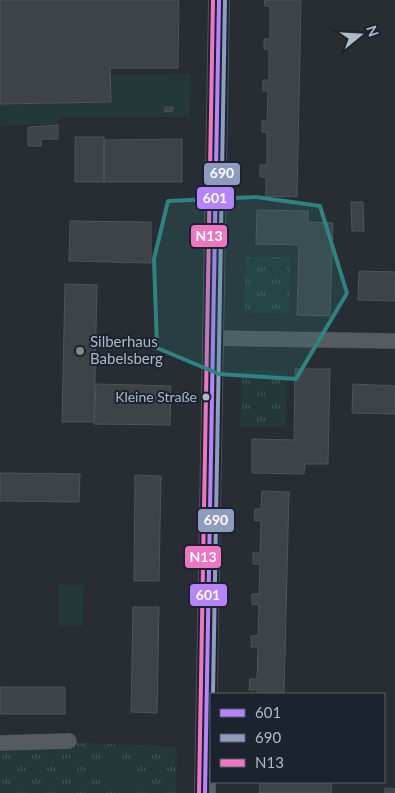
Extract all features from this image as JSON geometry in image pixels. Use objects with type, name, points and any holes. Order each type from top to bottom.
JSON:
[{"type":"street","points":[[205,793],[219,0]]},
{"type":"street","points":[[213,338],[395,341]]},
{"type":"street","points":[[0,743],[69,741]]},
{"type":"highlighted area","points":[[256,197],[320,206],[347,293],[296,379],[219,374],[157,348],[154,259],[168,201]]},
{"type":"green space","points":[[191,74],[190,117],[59,117],[58,124],[0,126],[0,104],[110,102],[110,75]]},
{"type":"green space","points":[[245,257],[291,257],[289,314],[244,313]]},
{"type":"green space","points":[[242,370],[287,371],[286,427],[240,427]]},
{"type":"green space","points":[[59,585],[84,585],[83,626],[59,626]]},
{"type":"green space","points":[[79,743],[177,747],[176,793],[0,793],[0,747]]},
{"type":"green space","points":[[132,762],[132,785],[102,786],[101,763]]},
{"type":"building","points":[[0,0],[179,0],[178,68],[110,68],[111,102],[0,104]]},
{"type":"building","points":[[265,0],[301,0],[297,197],[266,196],[266,177],[260,177],[260,165],[267,165],[267,132],[262,132],[262,121],[267,121],[268,91],[263,91],[263,80],[269,80],[269,49],[264,49],[264,39],[270,39],[270,6],[264,6]]},
{"type":"building","points":[[165,107],[173,107],[173,111],[165,112]]},
{"type":"building","points":[[58,125],[58,139],[41,139],[41,146],[28,146],[28,127]]},
{"type":"building","points":[[75,137],[104,137],[104,182],[75,182]]},
{"type":"building","points":[[182,139],[182,182],[104,182],[104,140]]},
{"type":"building","points":[[351,202],[363,202],[364,231],[352,231]]},
{"type":"building","points":[[257,210],[308,211],[308,222],[333,223],[330,316],[297,315],[299,245],[256,244]]},
{"type":"building","points":[[70,221],[151,222],[151,263],[69,261]]},
{"type":"building","points":[[359,271],[395,272],[395,301],[358,300]]},
{"type":"building","name":"Silberhaus Babelsberg","points":[[65,284],[97,285],[94,422],[62,422]]},
{"type":"building","points":[[295,369],[330,369],[328,464],[305,464],[304,474],[252,473],[252,439],[294,440]]},
{"type":"building","points":[[96,384],[171,386],[170,425],[94,424]]},
{"type":"building","points":[[353,384],[395,386],[395,414],[352,413]]},
{"type":"building","points":[[0,473],[80,474],[79,502],[0,501]]},
{"type":"building","points":[[135,475],[161,476],[159,581],[134,581]]},
{"type":"building","points":[[262,491],[289,492],[284,693],[257,693],[257,690],[249,690],[250,679],[257,679],[258,647],[251,647],[251,636],[258,636],[259,605],[252,604],[252,594],[259,594],[260,564],[253,564],[253,553],[260,553],[261,521],[254,520],[255,509],[261,509]]},
{"type":"building","points":[[133,607],[159,607],[157,713],[131,712]]},
{"type":"building","points":[[0,687],[65,687],[65,714],[0,714]]},
{"type":"building","points":[[260,783],[332,783],[331,793],[259,793]]},
{"type":"building","points":[[385,788],[395,789],[395,793],[385,793]]},
{"type":"transit line","name":"N13","points":[[199,793],[213,0]]},
{"type":"transit line","name":"601","points":[[205,793],[219,0]]},
{"type":"transit line","name":"690","points":[[213,693],[225,0]]},
{"type":"place","name":"Silberhaus Babelsberg","points":[[80,351]]},
{"type":"place","name":"Kleine Straße","points":[[206,397]]}]
